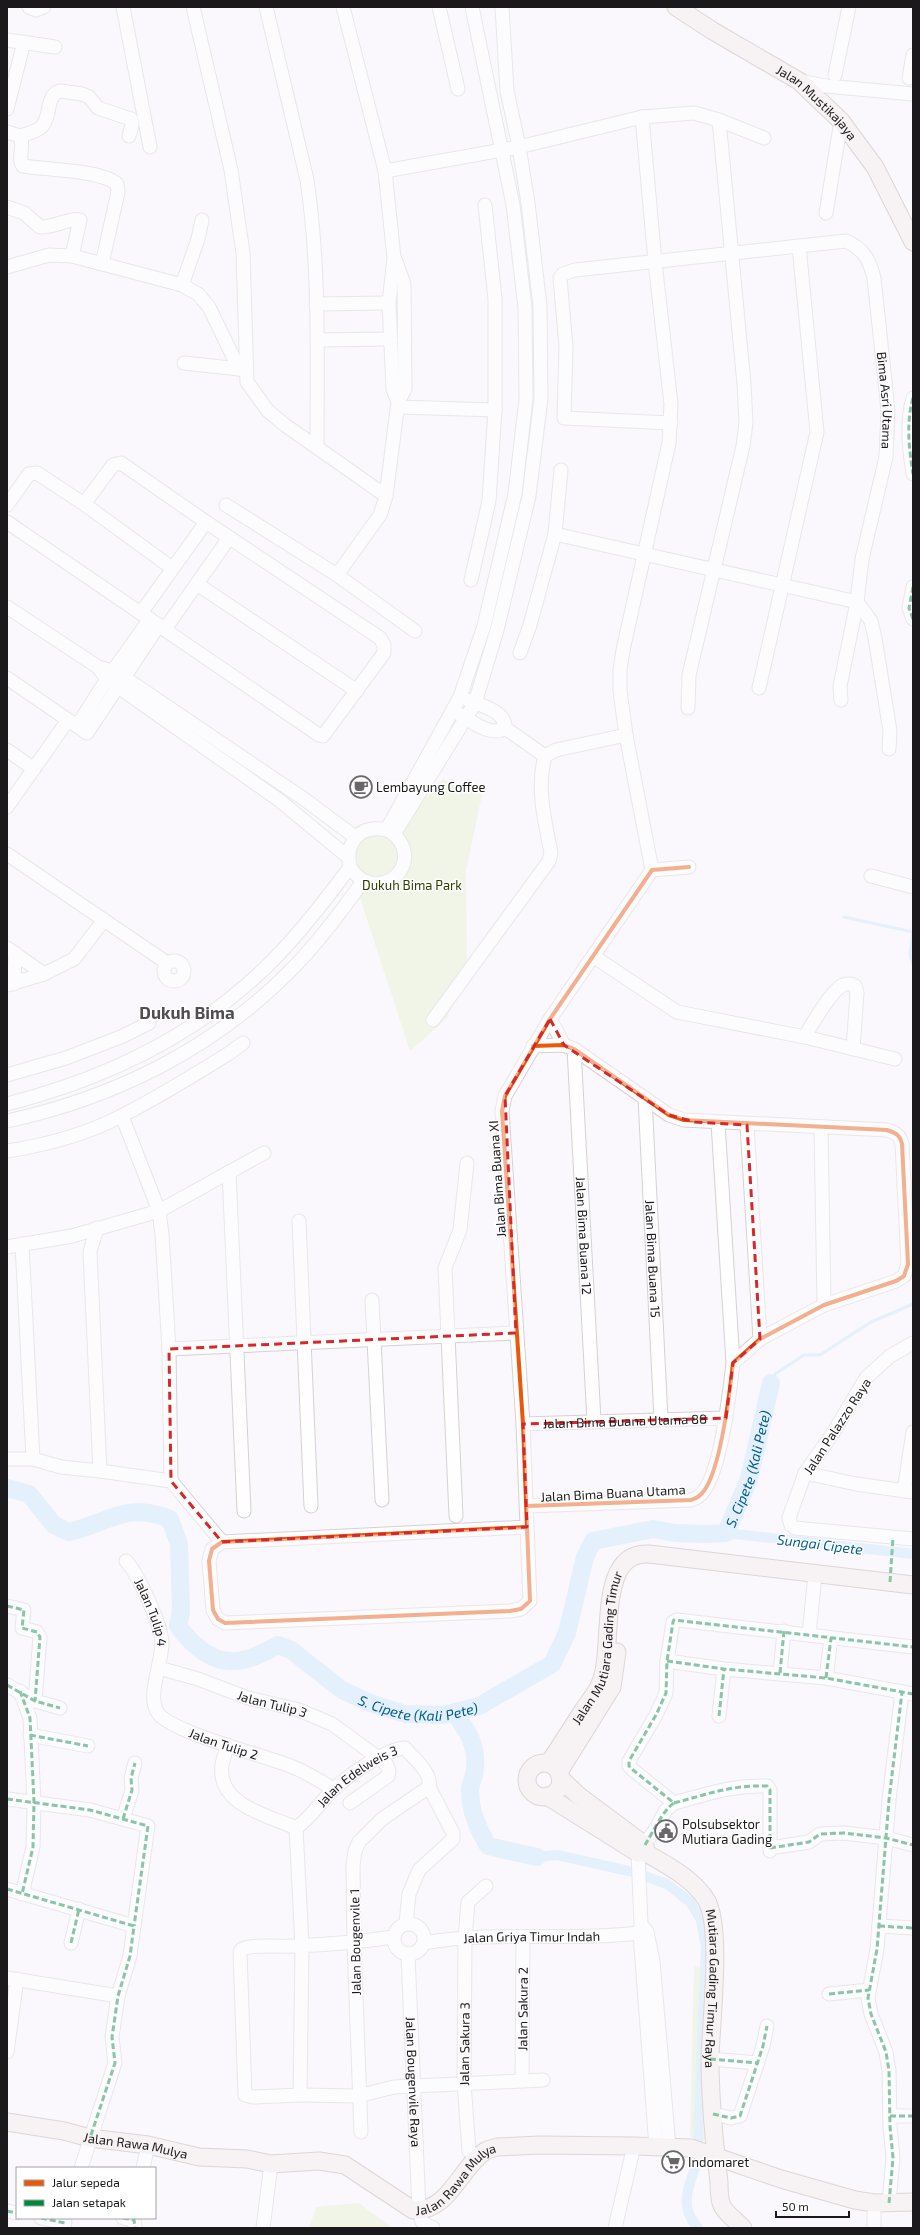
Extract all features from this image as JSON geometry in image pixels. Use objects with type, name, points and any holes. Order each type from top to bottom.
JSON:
[{"type":"main road","name":"Jalan Mustikajaya","points":[[676,7],[713,31],[800,81],[841,121],[875,167],[913,242]]},
{"type":"main road","name":"Jalan Mutiara Gading Timur","points":[[556,1771],[614,1682],[622,1597],[628,1574],[638,1562],[658,1556],[913,1585]]},
{"type":"main road","points":[[536,1765],[556,1771],[578,1795],[641,1854],[547,1796],[538,1795],[530,1790],[527,1776],[536,1765]]},
{"type":"main road","points":[[547,1796],[557,1790],[556,1771]]},
{"type":"main road","name":"Mutiara Gading Timur Raya","points":[[641,1854],[671,1867],[695,1886],[708,1902],[715,1937],[710,2059],[714,2114],[712,2155],[720,2204],[743,2228]]},
{"type":"main road","name":"Jalan Rawa Mulya","points":[[7,2122],[64,2131],[90,2138],[148,2145],[198,2157],[247,2159],[272,2164],[319,2161],[345,2165],[408,2207],[419,2210],[432,2206],[446,2194],[480,2155],[492,2148],[540,2145],[691,2148],[817,2190],[881,2203],[913,2202]]},
{"type":"street","points":[[29,7],[36,10],[44,7]]},
{"type":"street","points":[[123,7],[150,147]]},
{"type":"street","points":[[194,7],[231,170],[243,253],[247,382],[268,411],[386,496]]},
{"type":"street","points":[[266,7],[310,203],[316,304],[317,447]]},
{"type":"street","points":[[343,7],[385,171],[394,258],[389,303],[393,389],[398,405]]},
{"type":"street","points":[[439,7],[458,89]]},
{"type":"street","points":[[390,832],[460,697],[484,626],[515,494],[526,399],[525,308],[513,205],[503,150],[478,45],[472,7]]},
{"type":"street","points":[[390,832],[475,703],[497,630],[529,496],[541,398],[540,306],[519,147],[507,91],[502,7]]},
{"type":"street","points":[[836,76],[849,7]]},
{"type":"street","points":[[7,40],[55,47]]},
{"type":"street","points":[[7,109],[24,42]]},
{"type":"street","points":[[909,78],[913,55]]},
{"type":"street","points":[[800,81],[826,86],[913,94]]},
{"type":"street","points":[[7,132],[20,136],[41,128],[47,118],[52,97],[60,91],[82,94],[88,97],[98,108],[131,119],[132,125],[129,136]]},
{"type":"street","points":[[385,171],[519,147],[642,117],[694,113],[719,120],[764,138]]},
{"type":"street","points":[[642,117],[655,262],[671,404],[671,423],[669,443],[623,650],[620,669],[620,691],[626,735],[652,870],[690,868]]},
{"type":"street","points":[[688,708],[689,675],[743,446],[746,422],[733,252],[719,120]]},
{"type":"street","points":[[826,213],[841,121]]},
{"type":"street","points":[[20,136],[22,145],[21,160],[24,166],[88,174],[112,180],[117,184],[118,192],[102,264]]},
{"type":"street","points":[[471,580],[490,501],[495,410],[495,299],[485,205]]},
{"type":"street","points":[[7,208],[24,213],[40,226],[52,226],[75,219],[80,220],[72,256]]},
{"type":"street","points":[[182,285],[198,239],[202,220]]},
{"type":"street","name":"Bima Asri Utama","points":[[671,423],[564,418],[566,347],[560,278],[563,274],[575,270],[846,241],[859,249],[865,255],[870,263],[874,278],[888,410],[888,438],[886,457],[862,559],[857,602],[840,686],[841,700]]},
{"type":"street","points":[[759,688],[817,432],[799,246]]},
{"type":"street","points":[[7,267],[49,255],[72,256],[182,285],[198,294],[209,306],[239,369],[184,363]]},
{"type":"street","points":[[337,575],[380,515],[386,496],[398,405],[405,389],[404,284],[394,258]]},
{"type":"street","points":[[316,304],[389,303]]},
{"type":"street","points":[[317,340],[391,339]]},
{"type":"street","points":[[913,398],[910,409],[909,432],[913,471]]},
{"type":"street","points":[[398,405],[495,410]]},
{"type":"street","points":[[7,522],[319,735],[325,733],[384,653],[384,645],[380,638],[229,538],[121,463],[113,465],[84,504]]},
{"type":"street","points":[[520,653],[530,625],[555,534],[561,470]]},
{"type":"street","points":[[7,505],[29,474],[37,473],[84,504],[172,568]]},
{"type":"street","points":[[226,505],[337,575],[415,631]]},
{"type":"street","points":[[7,678],[87,734],[122,683],[154,622],[172,568],[206,522]]},
{"type":"street","points":[[555,534],[857,602],[871,621],[875,638],[890,731],[889,749]]},
{"type":"street","points":[[7,807],[34,768],[154,622],[197,584],[229,538]]},
{"type":"street","points":[[197,584],[357,691]]},
{"type":"street","points":[[913,587],[909,608],[913,619]]},
{"type":"street","points":[[7,607],[122,683],[287,788],[355,837]]},
{"type":"street","points":[[7,1104],[61,1089],[102,1074],[149,1052],[193,1026],[234,995],[282,951],[315,914],[349,862],[351,843],[360,832],[373,828],[390,832],[403,845],[405,859],[400,872],[390,881],[377,884],[363,881],[355,875],[349,862],[279,800],[122,683]]},
{"type":"street","points":[[460,697],[498,714],[504,722],[505,728],[545,756]]},
{"type":"street","points":[[453,711],[492,732],[500,731],[505,728]]},
{"type":"street","points":[[433,1020],[549,861],[551,853],[542,804],[541,771],[545,756],[556,750],[626,735]]},
{"type":"street","points":[[7,750],[34,768]]},
{"type":"street","points":[[279,800],[287,788]]},
{"type":"street","points":[[7,854],[167,963]]},
{"type":"street","name":"Jalan Bima Buana XI","points":[[523,1424],[516,1333],[503,1104],[505,1096],[550,1019],[652,870]]},
{"type":"street","points":[[871,876],[913,887]]},
{"type":"street","points":[[7,1121],[60,1108],[110,1091],[159,1068],[205,1041],[248,1009],[291,971],[329,928],[363,881]]},
{"type":"street","points":[[11,951],[11,984],[44,974],[74,959],[104,920]]},
{"type":"street","points":[[11,951],[44,974]]},
{"type":"street","points":[[594,956],[677,1012],[804,1037],[895,1059]]},
{"type":"street","points":[[804,1037],[814,1019],[838,989],[844,984],[851,984],[855,986],[857,993],[853,1049]]},
{"type":"street","points":[[234,995],[248,1009]]},
{"type":"street","points":[[550,1019],[569,1047],[669,1115],[684,1120],[718,1124],[887,1130],[900,1136],[908,1264],[904,1276],[824,1305],[760,1340],[733,1363]]},
{"type":"street","points":[[7,1074],[66,1058],[123,1036],[148,1022]]},
{"type":"street","points":[[7,1152],[74,1135],[122,1116],[228,1054],[243,1043]]},
{"type":"street","points":[[533,1046],[569,1047]]},
{"type":"street","name":"Jalan Bima Buana 12","points":[[569,1047],[594,1421]]},
{"type":"street","name":"Jalan Bima Buana 15","points":[[645,1098],[661,1419]]},
{"type":"street","points":[[122,1116],[159,1211],[169,1349],[171,1481],[222,1542]]},
{"type":"street","name":"Jalan Bima Buana Utama","points":[[523,1424],[527,1506],[691,1500],[700,1496],[708,1483],[718,1453],[726,1418],[733,1363],[718,1124]]},
{"type":"street","points":[[747,1124],[760,1340]]},
{"type":"street","points":[[821,1127],[824,1305]]},
{"type":"street","points":[[7,1246],[72,1236],[159,1211],[264,1153]]},
{"type":"street","points":[[456,1516],[445,1268],[460,1230],[467,1163]]},
{"type":"street","points":[[229,1172],[244,1511]]},
{"type":"street","points":[[299,1221],[311,1506]]},
{"type":"street","points":[[97,1228],[90,1252],[100,1471]]},
{"type":"street","points":[[22,1244],[33,1459]]},
{"type":"street","points":[[372,1300],[382,1500]]},
{"type":"street","points":[[169,1349],[516,1333]]},
{"type":"street","name":"Jalan Palazzo Raya","points":[[913,1343],[890,1356],[866,1378],[833,1433],[805,1473],[789,1518],[791,1525],[795,1528],[913,1539]]},
{"type":"street","name":"Jalan Bima Buana Utama 88","points":[[523,1424],[726,1418]]},
{"type":"street","points":[[805,1473],[856,1484],[909,1491],[913,1432]]},
{"type":"street","points":[[7,1458],[33,1459],[62,1467],[171,1481]]},
{"type":"street","points":[[527,1506],[530,1601],[521,1609],[510,1611],[225,1623],[218,1619],[213,1610],[209,1561],[212,1550],[222,1542],[527,1528]]},
{"type":"street","name":"Jalan Tulip 4","points":[[126,1561],[136,1574],[156,1619],[162,1642],[159,1668]]},
{"type":"street","points":[[809,1635],[815,1574]]},
{"type":"street","points":[[7,1606],[23,1609],[22,1628],[37,1632],[40,1637],[35,1702]]},
{"type":"street","points":[[674,1803],[629,1766],[629,1761],[656,1716],[666,1694],[667,1661],[674,1620],[784,1631],[913,1647]]},
{"type":"street","points":[[780,1673],[784,1631]]},
{"type":"street","points":[[826,1678],[831,1638]]},
{"type":"street","points":[[667,1661],[724,1669],[826,1678],[907,1693],[886,1838],[879,1926],[873,1977],[869,1990],[871,2014],[883,2042],[888,2065],[893,2158],[874,2228]]},
{"type":"street","name":"Jalan Tulip 2","points":[[159,1668],[155,1687],[155,1706],[158,1714],[178,1726],[214,1741],[293,1767],[316,1778],[333,1789]]},
{"type":"street","name":"Jalan Tulip 3","points":[[159,1668],[198,1679],[248,1698],[299,1710],[332,1724],[378,1757],[387,1765],[389,1771],[388,1776],[350,1803]]},
{"type":"street","points":[[719,1716],[724,1669]]},
{"type":"street","points":[[7,1685],[20,1691],[35,1702],[60,1708]]},
{"type":"street","points":[[20,1691],[30,1718],[34,1802],[33,1847],[22,1894]]},
{"type":"street","points":[[30,1735],[88,1746]]},
{"type":"street","points":[[228,1745],[222,1766],[223,1776],[236,1800],[248,1810],[296,1828],[302,1946],[300,2095]]},
{"type":"street","name":"Jalan Edelweis 3","points":[[296,1828],[303,1823],[333,1789],[378,1757],[396,1748],[405,1748],[427,1773],[430,1780],[429,1787]]},
{"type":"street","points":[[123,1819],[132,1790],[131,1778],[135,1763]]},
{"type":"street","points":[[663,2147],[655,2039],[639,1892],[641,1854],[665,1811],[674,1803],[718,1789],[766,1786],[770,1790],[770,1850],[810,1842],[820,1834],[844,1834],[886,1838],[913,1845]]},
{"type":"street","points":[[406,1923],[409,1894],[419,1870],[453,1839],[453,1832],[429,1787]]},
{"type":"street","name":"Jalan Bougenvile 1","points":[[361,2132],[361,2108],[358,2096],[353,1865],[359,1842],[382,1819],[429,1787]]},
{"type":"street","points":[[7,1799],[90,1810],[148,1826],[130,1956],[118,1996],[112,2037],[115,2063],[81,2167]]},
{"type":"street","name":"Jalan Sakura 3","points":[[469,2151],[464,2083],[465,1938],[468,1902],[486,1886]]},
{"type":"street","points":[[7,1889],[134,1926]]},
{"type":"street","points":[[71,1944],[79,1909]]},
{"type":"street","points":[[406,1923],[412,1924],[423,1933],[424,1943],[418,1952],[408,1955],[399,1951],[393,1942],[393,1937],[398,1928],[406,1923]]},
{"type":"street","points":[[879,1926],[913,1928]]},
{"type":"street","name":"Jalan Griya Timur Indah","points":[[424,1943],[465,1938],[522,1938],[643,1930]]},
{"type":"street","points":[[393,1937],[354,1943],[245,1948],[240,1952],[245,2095],[253,2097],[300,2095],[358,2096],[394,2087],[414,2085],[543,2080]]},
{"type":"street","name":"Jalan Sakura 2","points":[[522,1938],[522,2080]]},
{"type":"street","name":"Jalan Bougenvile Raya","points":[[408,1955],[419,2210]]},
{"type":"street","points":[[7,2052],[12,1978],[118,1996]]},
{"type":"street","points":[[829,1994],[869,1990]]},
{"type":"street","points":[[714,2114],[736,2118],[740,2116],[758,2063],[766,2026]]},
{"type":"street","points":[[710,2059],[758,2063]]},
{"type":"street","points":[[890,2116],[913,2116]]},
{"type":"street","points":[[143,2167],[148,2145]]},
{"type":"street","points":[[615,2228],[634,2146]]},
{"type":"street","points":[[263,2228],[272,2164]]},
{"type":"street","points":[[419,2210],[422,2222],[433,2228]]},
{"type":"street","points":[[46,2219],[66,2223]]},
{"type":"street","points":[[128,2219],[134,2220],[135,2228]]},
{"type":"highlighted area","points":[[550,1019],[564,1045],[669,1115],[695,1122],[747,1125],[760,1339],[733,1363],[726,1418],[523,1424],[527,1527],[222,1542],[171,1481],[169,1349],[516,1333],[505,1096]]},
{"type":"green space","name":"Dukuh Bima Park","points":[[443,779],[482,795],[466,870],[467,969],[447,1018],[410,1051],[350,867],[355,837],[394,834]]},
{"type":"green space","points":[[694,1967],[712,1969],[707,2142],[690,2137]]},
{"type":"green space","points":[[359,2203],[392,2228],[309,2228],[316,2207]]},
{"type":"waterway","points":[[844,917],[913,932]]},
{"type":"waterway","points":[[913,932],[910,954],[913,964]]},
{"type":"waterway","points":[[771,1383],[775,1374],[804,1355],[820,1355],[871,1322],[913,1304]]},
{"type":"waterway","name":"S. Cipete (Kali Pete)","points":[[7,1488],[29,1494],[54,1525],[69,1532],[118,1515],[130,1513],[142,1512],[155,1514],[170,1519],[179,1544],[181,1612],[178,1626],[194,1644],[215,1658],[231,1661],[243,1660],[256,1656],[278,1645],[291,1650],[342,1690],[370,1703],[405,1714],[444,1715],[479,1706],[552,1664],[567,1633],[585,1557],[593,1541],[653,1529],[675,1533],[726,1533],[749,1479],[771,1383]]},
{"type":"waterway","name":"Sungai Cipete","points":[[726,1533],[913,1554]]},
{"type":"waterway","points":[[454,1713],[467,1732],[475,1753],[475,1772],[470,1787],[471,1806],[478,1826],[488,1846],[537,1857]]},
{"type":"waterway","points":[[537,1857],[557,1855],[633,1872],[667,1884],[690,1902],[701,1920],[706,1947],[697,2162],[687,2196],[688,2212],[698,2228]]},
{"type":"marked path","points":[[913,398],[909,416],[909,445],[913,474]]},
{"type":"marked path","points":[[913,587],[909,608],[913,619]]},
{"type":"marked path","points":[[890,1582],[893,1537]]},
{"type":"marked path","points":[[7,1606],[24,1610],[22,1628],[37,1632],[40,1637],[35,1701]]},
{"type":"marked path","points":[[645,1845],[662,1816],[674,1803],[633,1770],[629,1766],[629,1761],[656,1715],[666,1693],[667,1661],[674,1620],[913,1647]]},
{"type":"marked path","points":[[780,1673],[784,1631]]},
{"type":"marked path","points":[[826,1678],[831,1638]]},
{"type":"marked path","points":[[667,1661],[724,1669],[826,1678],[913,1694]]},
{"type":"marked path","points":[[719,1716],[724,1669]]},
{"type":"marked path","points":[[7,1685],[35,1701],[60,1708]]},
{"type":"marked path","points":[[20,1691],[30,1718],[34,1802],[33,1847],[22,1894]]},
{"type":"marked path","points":[[889,2203],[893,2158],[890,2126],[889,2071],[886,2052],[871,2014],[868,1998],[877,1949],[889,1800],[902,1692]]},
{"type":"marked path","points":[[30,1735],[88,1746]]},
{"type":"marked path","points":[[123,1819],[132,1790],[131,1778],[135,1763]]},
{"type":"marked path","points":[[674,1803],[709,1793],[742,1787],[767,1786],[770,1790],[770,1851]]},
{"type":"marked path","points":[[7,1799],[90,1810],[148,1826],[134,1926]]},
{"type":"marked path","points":[[770,1848],[809,1842],[820,1834],[844,1833],[886,1838],[913,1845]]},
{"type":"marked path","points":[[7,1889],[134,1926],[130,1956],[118,1996],[112,2037],[115,2063],[90,2138]]},
{"type":"marked path","points":[[71,1943],[79,1909]]},
{"type":"marked path","points":[[879,1926],[913,1928]]},
{"type":"marked path","points":[[829,1994],[869,1990]]},
{"type":"marked path","points":[[713,2114],[731,2118],[740,2116],[763,2046],[767,2026]]},
{"type":"marked path","points":[[710,2059],[758,2063]]},
{"type":"marked path","points":[[890,2116],[913,2116]]},
{"type":"marked path","points":[[7,2211],[16,2213]]},
{"type":"marked path","points":[[46,2219],[65,2223]]},
{"type":"marked path","points":[[128,2219],[134,2220],[135,2228]]},
{"type":"cycle path","points":[[527,1527],[530,1601],[521,1609],[510,1611],[225,1623],[218,1619],[213,1610],[209,1561],[212,1549],[222,1542],[527,1527],[523,1424],[502,1111],[505,1096],[550,1019],[652,870],[689,867]]},
{"type":"cycle path","points":[[527,1506],[691,1500],[699,1496],[706,1487],[713,1473],[718,1454],[723,1434],[733,1363],[760,1339],[824,1305],[896,1281],[904,1276],[908,1264],[902,1144],[899,1136],[895,1133],[887,1130],[684,1120],[669,1115],[574,1049],[564,1045],[533,1046]]},
{"type":"place","name":"Lembayung Coffee","points":[[361,787]]},
{"type":"place","name":"Polsubsektor Mutiara Gading","points":[[666,1831]]},
{"type":"place","name":"Indomaret","points":[[673,2162]]},
{"type":"district","name":"Dukuh Bima","points":[[187,1012]]}]
